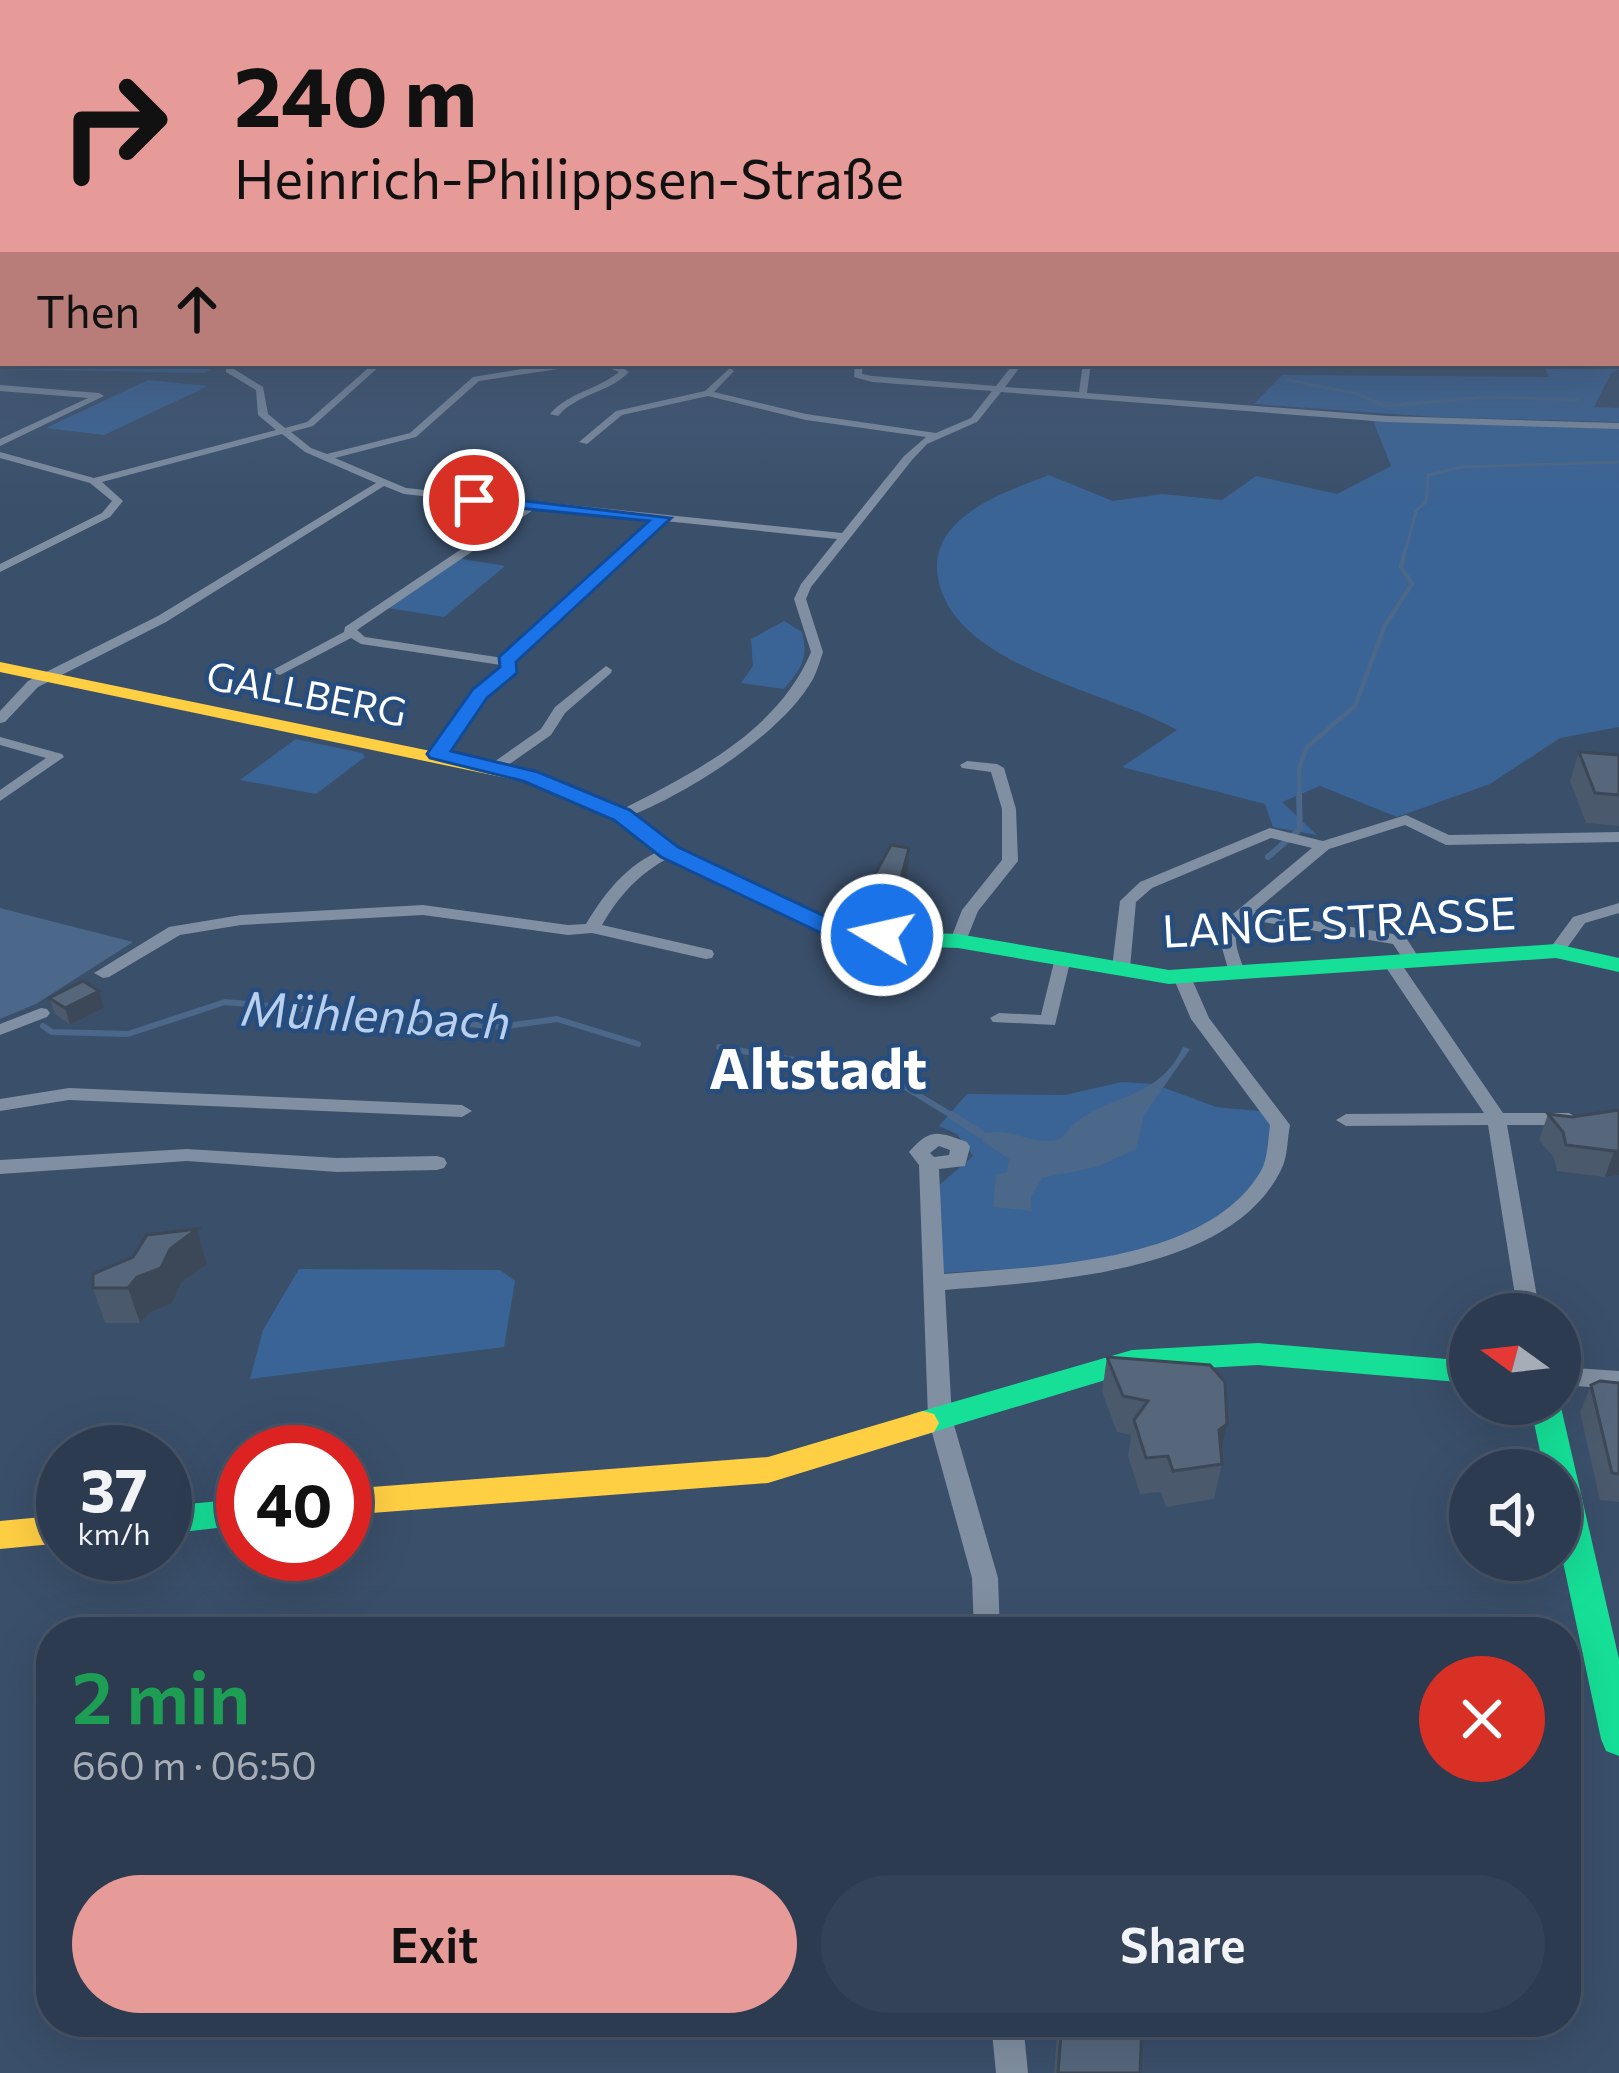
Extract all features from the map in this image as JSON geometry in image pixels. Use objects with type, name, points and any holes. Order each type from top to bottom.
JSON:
[{"type":"street","points":[[230,366],[260,389],[263,416],[324,458],[381,484],[437,497],[843,536]]},
{"type":"street","points":[[94,481],[310,424],[376,366]]},
{"type":"street","points":[[324,458],[413,435],[476,379],[558,366],[614,366],[625,372],[616,381],[572,396],[555,413]]},
{"type":"street","points":[[858,366],[857,375],[865,378],[999,389],[1370,417],[1619,425]]},
{"type":"street","points":[[622,815],[740,748],[798,688],[818,652],[800,599],[843,536],[908,458],[936,436],[974,420],[1017,366]]},
{"type":"street","points":[[1083,392],[1087,366]]},
{"type":"street","points":[[708,393],[730,371]]},
{"type":"street","points":[[0,388],[99,396],[0,443]]},
{"type":"street","points":[[584,442],[620,413],[708,393],[806,417],[936,436]]},
{"type":"street","points":[[0,455],[94,481],[118,501],[112,512],[0,569]]},
{"type":"street","points":[[0,719],[33,683],[162,619],[381,484]]},
{"type":"street","points":[[275,672],[349,634],[451,556],[535,505]]},
{"type":"street","points":[[506,662],[662,518]]},
{"type":"street","points":[[349,634],[506,662]]},
{"type":"street","points":[[438,754],[480,693],[510,669],[506,662]]},
{"type":"street","name":"GALLBERG","points":[[0,667],[496,766],[622,815],[670,852],[849,937]]},
{"type":"street","points":[[496,766],[546,732],[560,710],[606,670]]},
{"type":"street","points":[[0,741],[57,757],[0,797]]},
{"type":"street","points":[[958,941],[970,910],[1010,861],[1005,786],[997,768],[967,765]]},
{"type":"street","points":[[1237,975],[1226,934],[1228,924],[1317,843],[1406,820],[1446,840],[1619,837]]},
{"type":"street","points":[[1121,968],[1129,902],[1146,885],[1270,832],[1317,843]]},
{"type":"street","points":[[592,928],[605,905],[644,862],[670,852]]},
{"type":"street","points":[[1556,951],[1579,920],[1619,908]]},
{"type":"street","points":[[103,973],[175,931],[241,920],[423,910],[549,929],[592,928],[706,954]]},
{"type":"street","points":[[1244,914],[1402,956],[1496,1117],[1525,1293]]},
{"type":"street","name":"LANGE STRASSE","points":[[849,937],[958,941],[1181,977],[1402,956],[1556,951],[1619,964]]},
{"type":"street","points":[[1000,1018],[1048,1021],[1064,958]]},
{"type":"street","points":[[935,1283],[1100,1265],[1183,1239],[1242,1209],[1273,1169],[1280,1125],[1224,1056],[1181,977]]},
{"type":"street","points":[[0,1030],[41,1012]]},
{"type":"street","points":[[0,1105],[69,1094],[462,1111]]},
{"type":"street","points":[[1346,1120],[1560,1120],[1599,1115]]},
{"type":"street","points":[[0,1167],[187,1155],[337,1165],[437,1163]]},
{"type":"street","points":[[929,1163],[940,1418],[985,1579],[986,1617]]},
{"type":"street","points":[[372,1500],[768,1470],[830,1456],[1078,1373],[1211,1353],[1449,1370]]},
{"type":"street","points":[[1581,1378],[1619,1381]]},
{"type":"street","points":[[2,1540],[36,1534]]},
{"type":"street","points":[[1581,1566],[1619,1739]]},
{"type":"street","points":[[1008,2037],[1012,2073]]},
{"type":"shaded area","points":[[0,366],[216,366],[205,373]]},
{"type":"shaded area","points":[[1544,366],[1619,366],[1594,407],[1619,408],[1619,422],[1436,417],[1254,404],[1282,375],[1549,377]]},
{"type":"shaded area","points":[[148,380],[208,386],[104,435],[46,428]]},
{"type":"shaded area","points":[[1373,420],[1619,428],[1619,727],[1560,738],[1490,784],[1397,817],[1320,786],[1282,802],[1317,835],[1273,827],[1265,804],[1122,767],[1177,730],[1002,655],[972,634],[950,608],[938,578],[938,557],[945,539],[973,510],[1012,490],[1049,475],[1113,501],[1162,494],[1222,500],[1256,476],[1337,494],[1391,466]]},
{"type":"shaded area","points":[[457,558],[505,566],[444,617],[388,608]]},
{"type":"shaded area","points":[[784,621],[802,632],[804,641],[804,656],[795,675],[784,689],[741,683],[753,666],[751,639]]},
{"type":"shaded area","points":[[296,739],[365,757],[316,794],[240,780]]},
{"type":"shaded area","points":[[0,908],[133,942],[36,1004],[0,1019]]},
{"type":"shaded area","points":[[1183,1047],[1190,1049],[1144,1115],[1136,1149],[1097,1167],[1042,1178],[1031,1197],[1032,1211],[993,1207],[996,1175],[1007,1172],[1009,1159],[983,1142],[981,1134],[1059,1139],[1092,1112],[1150,1085],[1174,1063]]},
{"type":"shaded area","points":[[1122,1082],[1154,1084],[1216,1107],[1269,1112],[1273,1148],[1258,1182],[1229,1211],[1155,1247],[1069,1264],[943,1273],[937,1187],[973,1156],[957,1134],[939,1126],[967,1094],[1065,1095]]},
{"type":"shaded area","points":[[299,1269],[500,1270],[515,1281],[504,1347],[250,1379],[263,1330]]},
{"type":"building","points":[[1579,752],[1619,755],[1619,795],[1595,793]]},
{"type":"building","points":[[891,845],[909,848],[900,882],[914,884],[904,902],[864,894]]},
{"type":"building","points":[[83,981],[99,991],[65,1008],[49,998]]},
{"type":"building","points":[[1619,1110],[1619,1151],[1566,1145],[1563,1132],[1548,1114],[1572,1117]]},
{"type":"building","points":[[197,1229],[170,1249],[161,1268],[137,1277],[128,1288],[93,1288],[93,1274],[133,1257],[147,1235]]},
{"type":"building","points":[[1107,1357],[1210,1365],[1225,1382],[1227,1424],[1219,1430],[1222,1464],[1173,1471],[1168,1456],[1146,1458],[1134,1420],[1148,1401],[1123,1396]]},
{"type":"building","points":[[1619,1383],[1619,1474],[1612,1473],[1591,1385]]},
{"type":"building","points":[[1061,2037],[1141,2037],[1140,2073],[1058,2073]]},
{"type":"waterway","points":[[1288,380],[1358,394],[1385,406],[1485,397],[1579,400]]},
{"type":"waterway","name":"Mühlenbach","points":[[1405,553],[1416,511],[1426,502],[1428,475],[1462,467],[1619,462]]},
{"type":"waterway","name":"Mühlenbach","points":[[1300,799],[1299,768],[1307,747],[1355,706],[1385,625],[1412,584],[1401,567],[1405,550]]},
{"type":"waterway","name":"Mühlenbach","points":[[1268,857],[1300,829],[1299,796]]},
{"type":"waterway","name":"Mühlenbach","points":[[43,1026],[52,1032],[128,1034],[225,1002],[500,1027],[557,1019],[638,1044]]},
{"type":"waterway","name":"Mühlenbach","points":[[719,1047],[887,1076],[956,1118]]},
{"type":"waterway","name":"Mühlenbach","points":[[951,1115],[981,1134]]},
{"type":"traffic: fast","points":[[736,884],[849,937],[958,941],[1169,977],[1556,951],[1619,965]]},
{"type":"traffic: fast","points":[[923,1423],[1132,1361],[1258,1354],[1449,1370]]},
{"type":"traffic: fast","points":[[1550,1425],[1555,1449]]},
{"type":"traffic: fast","points":[[192,1517],[216,1515]]},
{"type":"traffic: fast","points":[[1581,1567],[1619,1739]]},
{"type":"traffic: slow","points":[[0,667],[530,777],[622,815],[670,852],[736,884]]},
{"type":"traffic: slow","points":[[372,1500],[768,1470],[923,1423]]},
{"type":"traffic: slow","points":[[0,1535],[36,1532]]},
{"type":"district","name":"Altstadt","points":[[818,1066]]},
{"type":"route","points":[[474,500],[662,518],[506,662],[510,669],[480,693],[438,754],[530,777],[622,815],[670,852],[747,893],[849,937],[882,935]]}]
